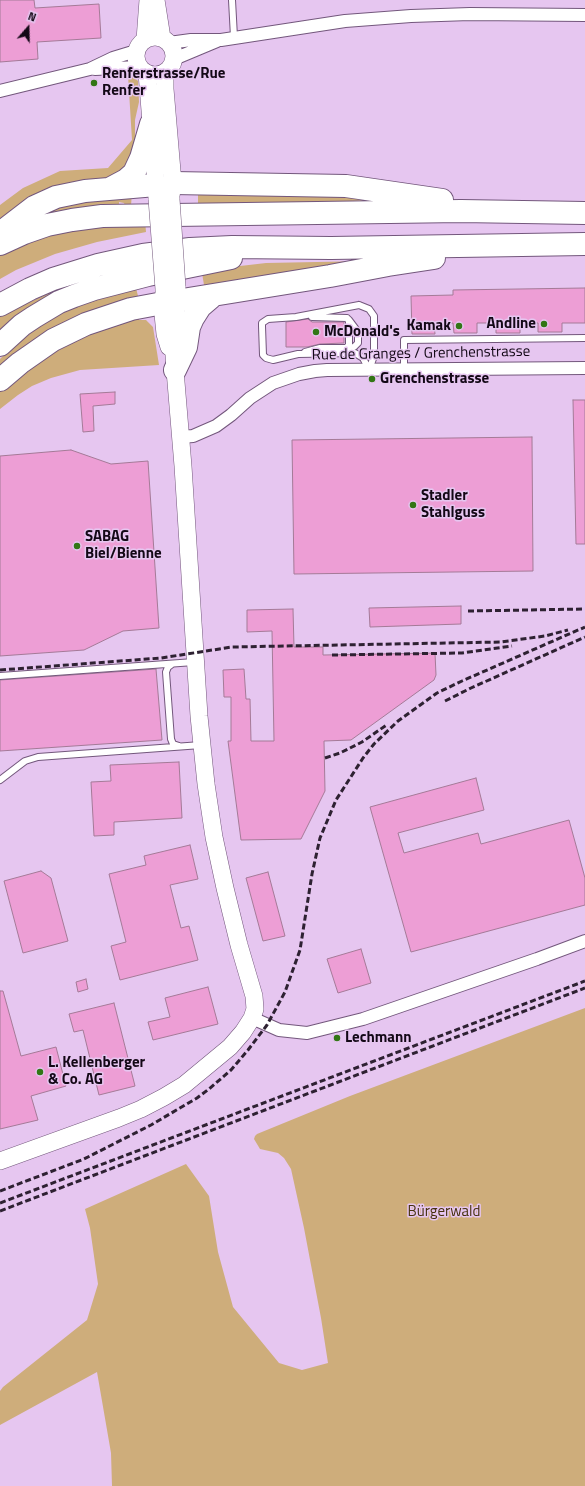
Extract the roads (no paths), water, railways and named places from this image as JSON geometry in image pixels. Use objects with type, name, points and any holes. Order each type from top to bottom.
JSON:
[{"type":"highway","points":[[110,188],[121,184],[134,173],[141,158],[151,124]]},
{"type":"highway","points":[[0,233],[34,207],[56,197],[71,193],[110,188],[165,191],[346,186],[462,203],[585,205]]},
{"type":"highway","points":[[0,244],[24,233],[48,225],[102,216],[461,211],[585,213]]},
{"type":"highway","points":[[0,290],[15,282],[54,266],[95,253],[147,241],[190,237],[260,234],[585,229]]},
{"type":"highway","points":[[0,380],[53,340],[86,324],[170,295],[214,295],[417,260],[585,245]]},
{"type":"highway","points":[[0,305],[30,290],[74,272],[105,263],[143,255],[190,249],[585,245]]},
{"type":"highway","points":[[0,345],[22,325],[45,310],[74,296],[94,289],[148,275],[230,258],[268,253],[331,248]]},
{"type":"highway","points":[[175,370],[186,346],[189,327],[193,318],[200,307],[214,295]]},
{"type":"main road","points":[[148,0],[142,58],[151,124],[165,191]]},
{"type":"main road","points":[[0,1161],[119,1118],[164,1097],[190,1080],[230,1047],[243,1032],[252,1018],[255,1002],[225,888],[213,829],[199,716],[181,437],[175,370],[166,334],[170,295],[165,191],[165,89],[173,50],[165,40],[156,0]]},
{"type":"main road","points":[[142,58],[153,37],[165,40]]},
{"type":"main road","points":[[142,58],[156,75],[169,66]]},
{"type":"street","points":[[165,40],[221,40],[338,22],[411,16],[470,14],[585,15]]},
{"type":"street","points":[[169,66],[221,40]]},
{"type":"street","points":[[0,91],[90,69],[113,58],[142,58]]},
{"type":"street","name":"Rue de Granges / Grenchenstrasse","points":[[181,437],[193,436],[216,426],[260,391],[286,378],[299,374],[327,370],[585,368]]},
{"type":"street","points":[[252,1018],[279,1030],[307,1033],[362,1019],[585,941]]},
{"type":"lane","points":[[232,0],[234,37]]},
{"type":"lane","points":[[296,317],[356,306],[362,306],[368,309],[374,316],[375,320],[374,356],[369,370]]},
{"type":"lane","points":[[296,317],[342,317],[349,320],[349,346],[346,348],[316,349],[272,360],[266,358],[262,353],[262,326],[264,321],[271,318],[296,317]]},
{"type":"lane","points":[[404,369],[404,340],[585,338]]},
{"type":"lane","points":[[298,354],[358,354],[364,358],[369,370]]},
{"type":"lane","points":[[0,676],[196,662]]},
{"type":"lane","points":[[172,664],[168,667],[166,672],[170,739],[173,744],[181,747]]},
{"type":"lane","points":[[0,780],[25,761],[38,757],[202,745]]},
{"type":"railway","points":[[468,611],[585,609]]},
{"type":"railway","points":[[0,1191],[84,1159],[151,1125],[197,1098],[231,1070],[267,1025],[285,992],[300,950],[312,874],[320,838],[336,800],[363,758],[374,744],[398,721],[437,693],[585,627]]},
{"type":"railway","points":[[0,670],[161,658],[232,647],[501,642],[545,636],[568,630]]},
{"type":"railway","points":[[445,701],[585,637]]},
{"type":"railway","points":[[332,655],[462,653],[512,646]]},
{"type":"railway","points":[[325,758],[340,753],[362,742],[388,724]]},
{"type":"railway","points":[[0,1203],[585,981]]},
{"type":"railway","points":[[0,1211],[585,988]]},
{"type":"place","name":"Renferstrasse/Rue Renfer","points":[[94,83]]},
{"type":"place","name":"Andline","points":[[544,324]]},
{"type":"place","name":"Kamak","points":[[459,326]]},
{"type":"place","name":"McDonald's","points":[[316,332]]},
{"type":"place","name":"Grenchenstrasse","points":[[372,379]]},
{"type":"place","name":"Stadler Stahlguss","points":[[413,505]]},
{"type":"place","name":"SABAG Biel/Bienne","points":[[77,546]]},
{"type":"place","name":"Lechmann","points":[[337,1038]]},
{"type":"place","name":"L. Kellenberger & Co. AG","points":[[40,1072]]},
{"type":"park label","name":"Bürgerwald","points":[[444,1212]]}]
